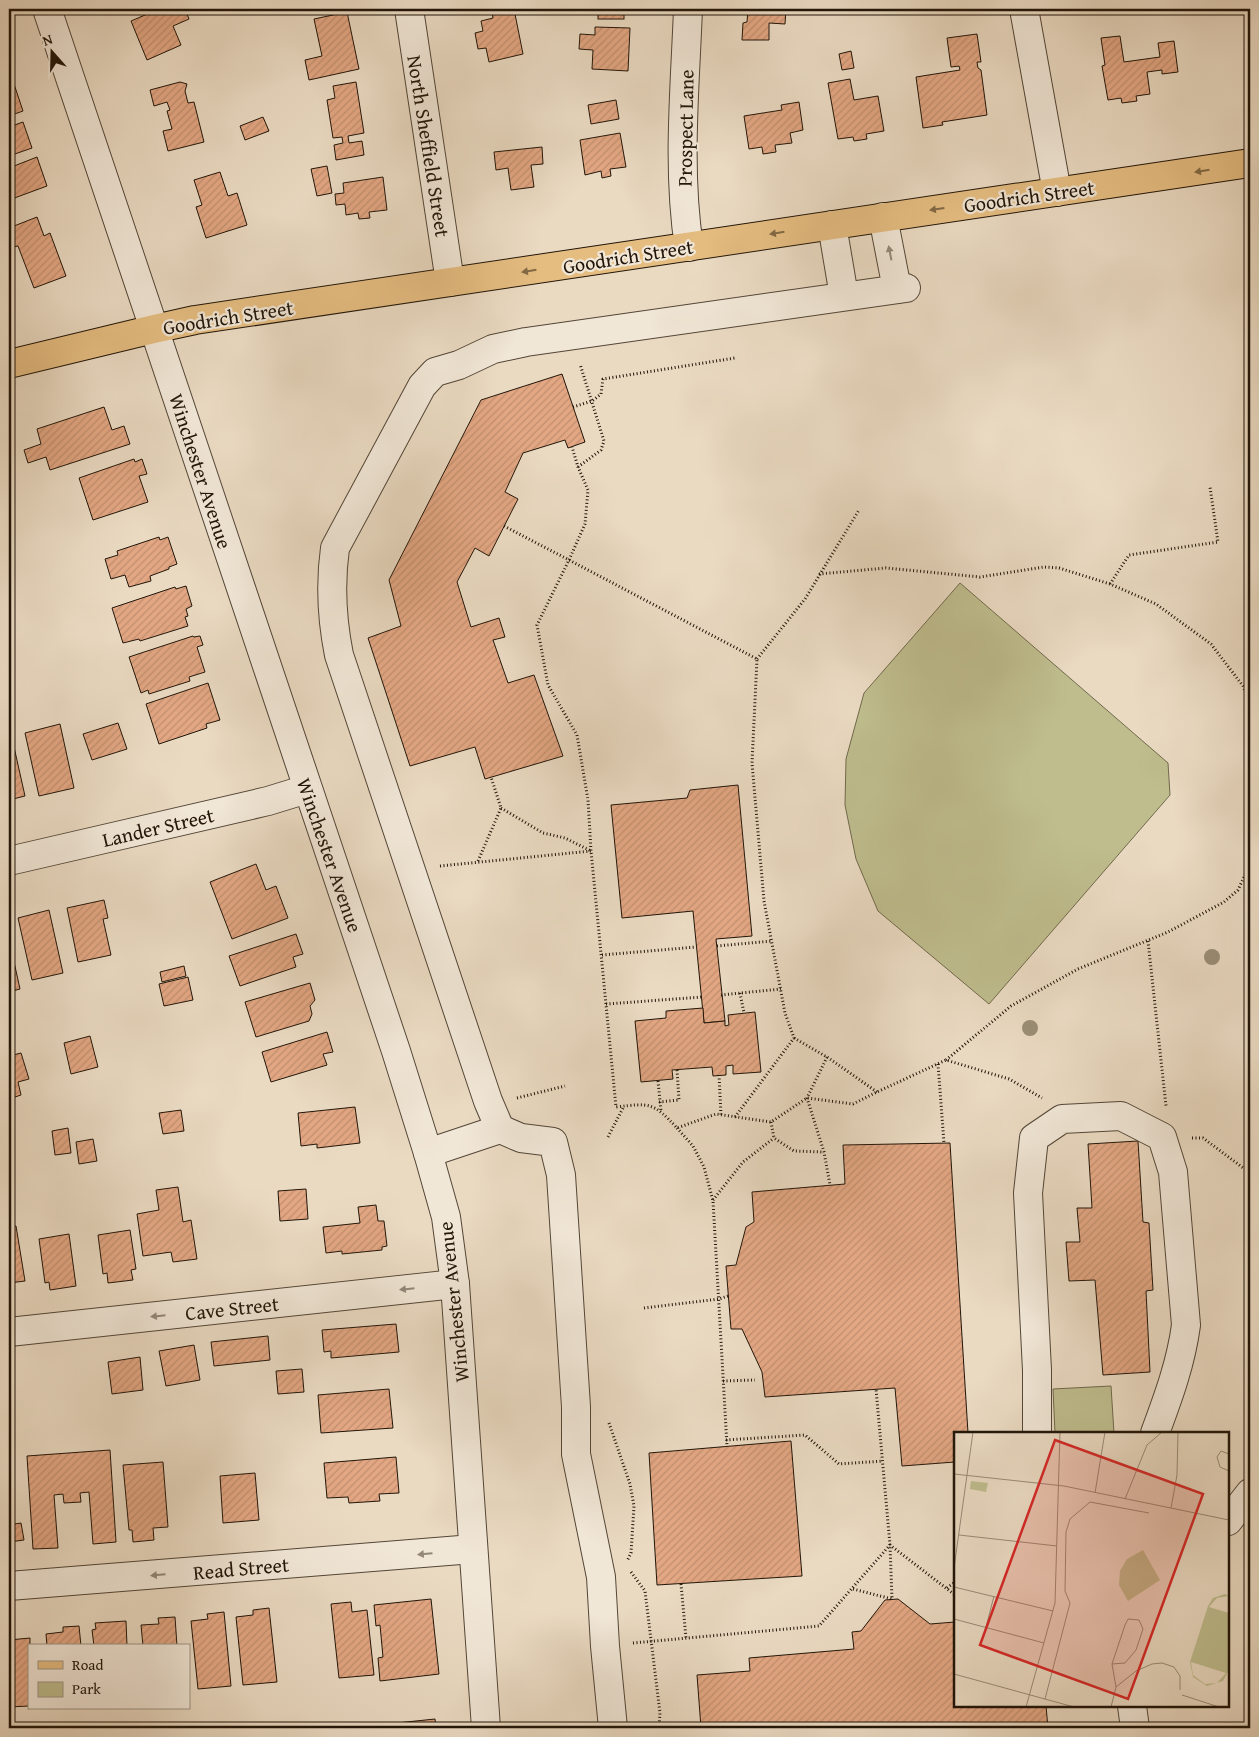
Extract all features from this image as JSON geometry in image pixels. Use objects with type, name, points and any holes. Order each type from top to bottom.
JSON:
[{"type":"main road","name":"Goodrich Street","points":[[9,364],[195,320],[1250,163]]},
{"type":"street","name":"Winchester Avenue","points":[[47,9],[396,1051],[446,1217],[455,1284],[486,1728]]},
{"type":"street","name":"North Sheffield Street","points":[[409,9],[450,282]]},
{"type":"street","name":"Prospect Lane","points":[[688,9],[683,147],[684,211],[689,247]]},
{"type":"street","points":[[1024,9],[1057,192]]},
{"type":"street","points":[[613,1728],[601,1577],[576,1454],[576,1407],[561,1175],[553,1142],[521,1138],[495,1117],[339,655],[334,631],[332,603],[332,568],[335,548],[422,386],[435,372],[459,365],[493,349],[570,336],[901,289],[883,217]]},
{"type":"street","points":[[832,225],[844,296]]},
{"type":"street","name":"Lander Street","points":[[9,861],[268,802],[307,789]]},
{"type":"street","points":[[1037,1432],[1037,1370],[1028,1193],[1034,1138],[1062,1120],[1121,1116],[1162,1137],[1173,1172],[1186,1325],[1178,1370],[1155,1432]]},
{"type":"street","points":[[428,1153],[495,1117]]},
{"type":"street","name":"Cave Street","points":[[9,1332],[455,1284]]},
{"type":"street","points":[[1229,1520],[1250,1493]]},
{"type":"street","name":"Read Street","points":[[9,1586],[473,1549]]},
{"type":"street","points":[[1132,1707],[1135,1728]]},
{"type":"path","points":[[570,336],[604,442],[601,450],[578,467]]},
{"type":"path","points":[[573,407],[592,400],[601,394],[603,379],[735,358]]},
{"type":"path","points":[[572,446],[578,467],[588,490],[585,524],[537,625],[548,685],[576,735],[588,800],[591,851],[616,1107],[645,1104],[661,1111],[693,1146],[704,1167],[713,1201],[727,1446]]},
{"type":"path","points":[[1110,584],[1129,555],[1218,542],[1210,488]]},
{"type":"path","points":[[859,510],[805,599],[757,659],[752,763],[764,901],[785,1013],[794,1038],[827,1057],[877,1092]]},
{"type":"path","points":[[504,526],[757,659]]},
{"type":"path","points":[[819,574],[886,568],[980,577],[1044,567],[1059,568],[1110,584],[1156,604],[1211,644],[1243,686],[1250,704]]},
{"type":"path","points":[[478,861],[501,808],[491,777]]},
{"type":"path","points":[[501,808],[543,833],[565,838],[591,851]]},
{"type":"path","points":[[410,869],[591,851]]},
{"type":"path","points":[[807,1098],[853,1104],[946,1060],[1011,1006],[1078,969],[1168,932],[1224,902],[1238,890],[1250,864]]},
{"type":"path","points":[[1148,940],[1167,1117],[1162,1137],[1203,1138],[1250,1173]]},
{"type":"path","points":[[717,946],[772,941]]},
{"type":"path","points":[[602,955],[696,947]]},
{"type":"path","points":[[721,995],[781,989]]},
{"type":"path","points":[[740,993],[744,1013]]},
{"type":"path","points":[[606,1004],[702,997]]},
{"type":"path","points":[[735,1117],[794,1038]]},
{"type":"path","points":[[677,1128],[716,1114],[771,1122],[807,1098],[827,1057]]},
{"type":"path","points":[[946,1060],[1009,1079],[1041,1096],[1062,1120]]},
{"type":"path","points":[[938,1064],[944,1143]]},
{"type":"path","points":[[660,1102],[679,1100],[677,1070]]},
{"type":"path","points":[[719,1075],[721,1115]]},
{"type":"path","points":[[658,1081],[661,1111]]},
{"type":"path","points":[[495,1117],[565,1086]]},
{"type":"path","points":[[807,1098],[824,1152],[830,1185]]},
{"type":"path","points":[[608,1137],[624,1106]]},
{"type":"path","points":[[771,1122],[774,1138],[794,1151],[824,1152]]},
{"type":"path","points":[[713,1201],[743,1162],[774,1138]]},
{"type":"path","points":[[644,1308],[719,1299],[728,1296]]},
{"type":"path","points":[[723,1381],[755,1380]]},
{"type":"path","points":[[853,1588],[892,1599],[890,1545],[876,1389]]},
{"type":"path","points":[[609,1424],[630,1484],[634,1506],[630,1553],[625,1564]]},
{"type":"path","points":[[726,1440],[805,1435],[839,1464],[883,1461]]},
{"type":"path","points":[[605,1646],[819,1626],[890,1545]]},
{"type":"path","points":[[890,1545],[954,1594]]},
{"type":"path","points":[[630,1571],[645,1591],[660,1713],[659,1728],[700,1724]]},
{"type":"path","points":[[947,1588],[954,1583]]},
{"type":"path","points":[[681,1584],[686,1638]]},
{"type":"green space","points":[[960,583],[1168,763],[1170,795],[989,1004],[878,911],[856,859],[845,805],[846,759],[864,693]]},
{"type":"green space","points":[[1111,1386],[1114,1432],[1055,1432],[1053,1389]]},
{"type":"building","points":[[159,9],[185,9],[189,19],[173,26],[181,45],[147,60],[131,21]]},
{"type":"building","points":[[491,9],[518,9],[519,13],[515,14],[523,54],[489,62],[486,48],[478,49],[475,33],[483,31],[481,21],[493,18]]},
{"type":"building","points":[[598,9],[624,9],[624,19],[598,19]]},
{"type":"building","points":[[748,9],[786,9],[785,24],[769,23],[769,40],[742,40],[743,23],[747,22]]},
{"type":"building","points":[[347,12],[359,69],[309,80],[305,60],[322,56],[314,19]]},
{"type":"building","points":[[595,27],[630,28],[628,71],[592,69],[593,50],[579,49],[580,34],[595,35]]},
{"type":"building","points":[[977,34],[981,62],[977,62],[978,68],[981,70],[987,115],[942,122],[943,125],[923,128],[916,77],[960,70],[959,66],[951,67],[947,38]]},
{"type":"building","points":[[1120,36],[1124,62],[1160,57],[1158,43],[1174,41],[1178,72],[1162,74],[1162,70],[1147,72],[1150,94],[1136,96],[1137,101],[1122,103],[1121,98],[1108,100],[1102,66],[1105,65],[1101,38]]},
{"type":"building","points":[[851,51],[854,68],[842,70],[839,54]]},
{"type":"building","points":[[850,79],[854,100],[878,96],[884,131],[866,134],[867,139],[854,141],[853,137],[838,139],[828,83]]},
{"type":"building","points":[[13,81],[23,111],[9,116],[9,83]]},
{"type":"building","points":[[180,82],[187,84],[185,91],[188,103],[194,102],[204,142],[168,151],[163,131],[172,129],[167,111],[170,110],[167,102],[154,106],[150,90]]},
{"type":"building","points":[[356,82],[364,133],[348,136],[349,143],[362,141],[364,155],[336,160],[334,145],[343,143],[342,137],[333,138],[327,100],[335,98],[333,86]]},
{"type":"building","points":[[616,100],[619,119],[591,124],[588,105]]},
{"type":"building","points":[[799,102],[803,130],[790,133],[792,143],[775,145],[776,152],[763,154],[762,147],[749,149],[744,116],[782,110],[781,105]]},
{"type":"building","points":[[263,117],[269,131],[245,140],[240,126]]},
{"type":"building","points":[[23,122],[32,148],[9,156],[9,127]]},
{"type":"building","points":[[620,133],[626,167],[610,169],[611,176],[602,178],[601,171],[585,175],[580,140]]},
{"type":"building","points":[[542,147],[543,164],[531,165],[534,187],[511,190],[508,168],[496,170],[494,152]]},
{"type":"building","points":[[37,157],[47,186],[9,200],[9,168]]},
{"type":"building","points":[[327,166],[332,193],[317,196],[311,169]]},
{"type":"building","points":[[220,172],[228,196],[237,193],[247,225],[206,238],[196,207],[202,205],[194,180]]},
{"type":"building","points":[[383,177],[387,210],[369,212],[370,218],[359,219],[358,213],[346,215],[345,204],[336,205],[335,194],[344,193],[343,183]]},
{"type":"building","points":[[37,217],[44,236],[50,233],[66,276],[34,288],[18,246],[13,247],[9,236],[9,228]]},
{"type":"building","points":[[562,374],[585,442],[568,448],[565,440],[523,453],[505,492],[518,499],[489,556],[475,548],[457,582],[471,627],[499,618],[505,637],[493,640],[508,683],[534,675],[563,756],[485,779],[475,747],[410,766],[368,638],[401,626],[389,580],[481,400]]},
{"type":"building","points":[[104,407],[112,430],[124,426],[130,444],[50,470],[46,457],[28,463],[24,450],[41,444],[37,429]]},
{"type":"building","points":[[134,459],[135,462],[142,459],[147,474],[139,476],[148,502],[93,520],[79,478]]},
{"type":"building","points":[[159,537],[160,540],[168,537],[177,564],[150,576],[151,581],[129,587],[125,575],[111,579],[105,559],[118,555],[117,551]]},
{"type":"building","points":[[186,586],[192,606],[186,609],[188,616],[185,617],[188,626],[140,641],[139,639],[123,643],[112,608],[175,587],[176,589]]},
{"type":"building","points":[[193,636],[200,636],[203,645],[197,647],[205,672],[189,677],[190,681],[149,694],[148,690],[141,693],[129,657]]},
{"type":"building","points":[[208,683],[220,720],[206,724],[207,728],[159,744],[146,704]]},
{"type":"building","points":[[118,723],[127,749],[92,760],[83,734]]},
{"type":"building","points":[[60,724],[74,788],[39,796],[25,733]]},
{"type":"building","points":[[9,738],[12,738],[25,796],[9,800]]},
{"type":"building","points":[[738,785],[752,936],[716,939],[725,1021],[704,1023],[693,911],[622,918],[611,805],[687,798],[690,790]]},
{"type":"building","points":[[256,864],[266,890],[276,886],[288,918],[232,939],[210,882]]},
{"type":"building","points":[[104,900],[108,918],[103,919],[111,955],[78,962],[67,908]]},
{"type":"building","points":[[49,910],[63,973],[32,980],[18,918]]},
{"type":"building","points":[[296,934],[303,954],[293,957],[296,967],[240,986],[229,956]]},
{"type":"building","points":[[9,939],[20,989],[9,992]]},
{"type":"building","points":[[184,966],[186,976],[162,982],[160,972]]},
{"type":"building","points":[[188,977],[193,1000],[164,1006],[159,984]]},
{"type":"building","points":[[310,983],[315,1000],[310,1006],[312,1014],[309,1021],[256,1037],[245,1002]]},
{"type":"building","points":[[703,1008],[704,1023],[725,1021],[725,1026],[729,1025],[728,1015],[755,1012],[761,1072],[733,1074],[733,1065],[726,1066],[726,1075],[713,1076],[712,1067],[672,1070],[673,1079],[641,1082],[635,1021],[666,1018],[666,1011]]},
{"type":"building","points":[[327,1032],[333,1052],[323,1054],[327,1065],[271,1082],[262,1052]]},
{"type":"building","points":[[90,1036],[98,1067],[71,1074],[64,1043]]},
{"type":"building","points":[[21,1053],[29,1079],[18,1082],[21,1095],[9,1099],[9,1056]]},
{"type":"building","points":[[355,1107],[360,1143],[317,1148],[317,1144],[301,1146],[298,1113]]},
{"type":"building","points":[[181,1110],[184,1131],[163,1134],[159,1113]]},
{"type":"building","points":[[68,1128],[71,1153],[55,1155],[52,1131]]},
{"type":"building","points":[[93,1139],[97,1161],[79,1164],[76,1142]]},
{"type":"building","points":[[1138,1141],[1143,1222],[1149,1223],[1153,1290],[1146,1291],[1150,1372],[1103,1375],[1095,1280],[1069,1281],[1066,1242],[1080,1242],[1077,1208],[1092,1208],[1088,1144]]},
{"type":"building","points":[[950,1143],[968,1432],[954,1432],[954,1462],[902,1466],[895,1388],[765,1397],[762,1372],[742,1329],[731,1329],[726,1266],[736,1265],[746,1227],[754,1222],[752,1192],[845,1184],[843,1145]]},
{"type":"building","points":[[178,1187],[183,1222],[191,1220],[197,1259],[173,1262],[171,1252],[143,1256],[137,1214],[159,1210],[156,1190]]},
{"type":"building","points":[[306,1189],[308,1219],[280,1221],[278,1191]]},
{"type":"building","points":[[376,1205],[378,1221],[384,1221],[387,1246],[382,1247],[382,1250],[342,1254],[342,1251],[326,1253],[323,1227],[360,1223],[358,1207]]},
{"type":"building","points":[[16,1226],[25,1281],[9,1283],[9,1227]]},
{"type":"building","points":[[130,1230],[136,1269],[131,1270],[133,1280],[108,1283],[107,1273],[103,1274],[98,1235]]},
{"type":"building","points":[[69,1234],[76,1286],[50,1290],[49,1282],[45,1283],[39,1239]]},
{"type":"building","points":[[396,1324],[399,1352],[331,1358],[331,1351],[324,1352],[322,1330]]},
{"type":"building","points":[[268,1336],[270,1360],[214,1366],[211,1342]]},
{"type":"building","points":[[194,1345],[200,1380],[166,1386],[159,1351]]},
{"type":"building","points":[[140,1357],[143,1390],[112,1394],[108,1362]]},
{"type":"building","points":[[302,1369],[304,1392],[278,1394],[276,1371]]},
{"type":"building","points":[[389,1389],[393,1428],[321,1433],[318,1395]]},
{"type":"building","points":[[791,1441],[802,1576],[657,1585],[649,1453]]},
{"type":"building","points":[[110,1450],[116,1542],[93,1544],[89,1492],[80,1493],[81,1502],[64,1503],[63,1494],[54,1495],[58,1548],[33,1549],[27,1456]]},
{"type":"building","points":[[396,1457],[399,1493],[379,1494],[380,1501],[349,1503],[348,1497],[327,1498],[324,1463]]},
{"type":"building","points":[[163,1462],[168,1527],[153,1528],[154,1540],[133,1542],[132,1530],[129,1530],[123,1465]]},
{"type":"building","points":[[255,1473],[259,1520],[223,1523],[220,1476]]},
{"type":"building","points":[[21,1523],[24,1540],[9,1542],[9,1525]]},
{"type":"building","points":[[431,1599],[439,1674],[380,1681],[378,1658],[383,1657],[380,1625],[376,1626],[374,1605]]},
{"type":"building","points":[[898,1599],[930,1624],[954,1622],[954,1707],[1046,1707],[1048,1728],[701,1728],[697,1675],[750,1671],[749,1658],[854,1649],[852,1632],[861,1631],[885,1600]]},
{"type":"building","points":[[351,1602],[352,1612],[367,1610],[374,1675],[339,1678],[331,1604]]},
{"type":"building","points":[[269,1608],[277,1682],[243,1685],[236,1617],[253,1615],[253,1610]]},
{"type":"building","points":[[224,1612],[231,1686],[198,1689],[191,1621],[208,1619],[207,1614]]},
{"type":"building","points":[[175,1617],[177,1644],[143,1644],[141,1625],[159,1624],[158,1618]]},
{"type":"building","points":[[126,1621],[127,1644],[94,1644],[92,1630],[96,1629],[95,1623]]},
{"type":"building","points":[[79,1626],[81,1644],[47,1644],[46,1634],[63,1632],[63,1627]]},
{"type":"building","points":[[30,1638],[30,1644],[28,1644],[28,1706],[9,1707],[9,1640]]},
{"type":"building","points":[[435,1719],[436,1728],[368,1728],[368,1726]]}]
